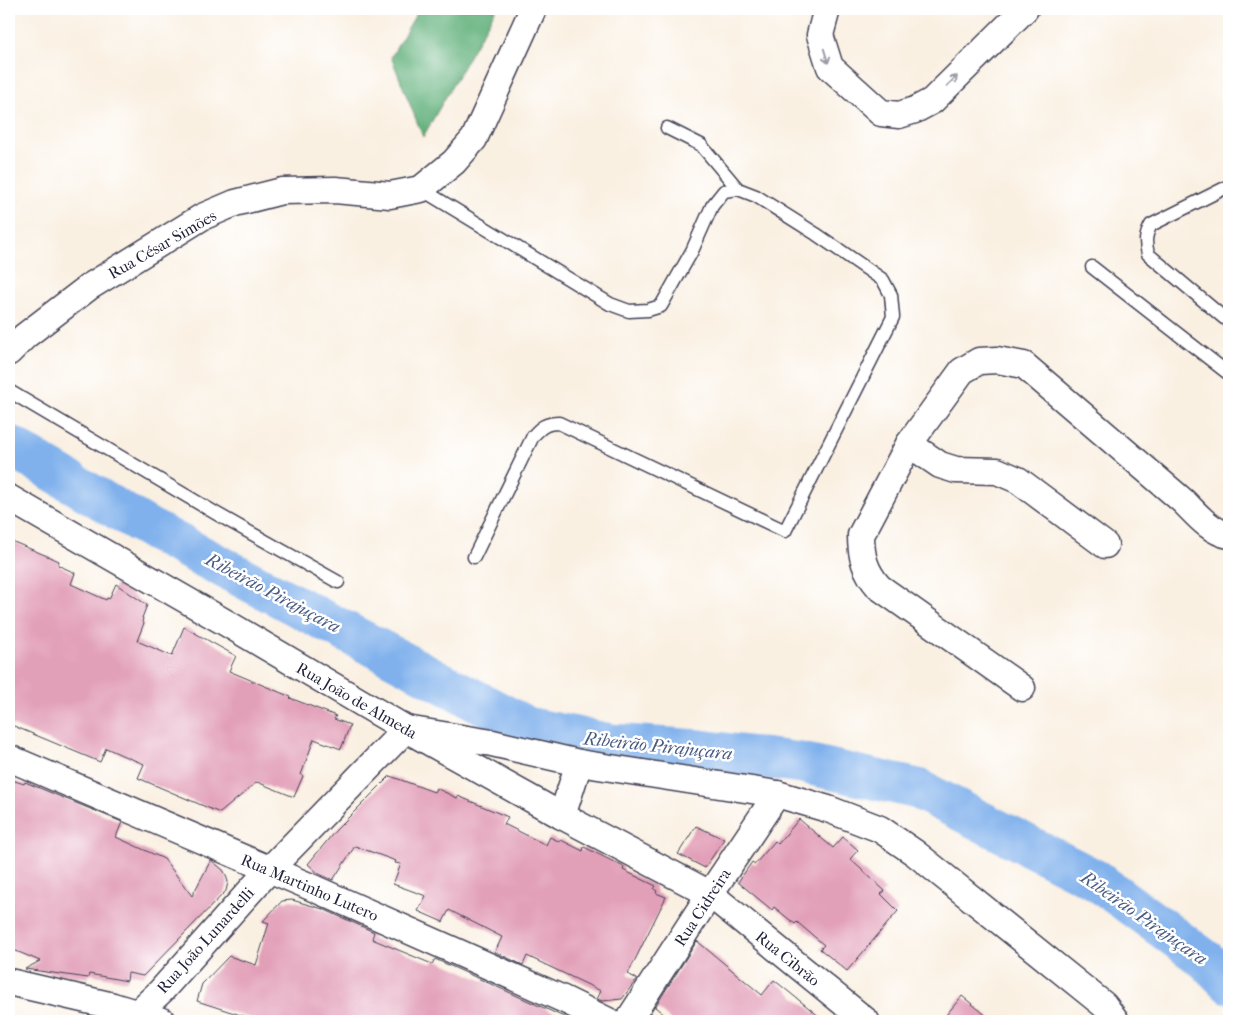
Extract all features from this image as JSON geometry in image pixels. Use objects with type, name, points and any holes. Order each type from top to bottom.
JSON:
[{"type":"street","name":"Rua César Simões","points":[[9,352],[25,336],[89,287],[202,217],[236,203],[282,192],[335,190],[390,195],[421,189],[454,162],[474,139],[533,9]]},
{"type":"street","points":[[827,9],[820,35],[830,67],[881,113],[899,115],[915,110],[932,101],[1025,9]]},
{"type":"street","points":[[1022,688],[879,587],[870,577],[864,564],[861,550],[861,535],[909,444],[962,371],[979,361],[997,360],[1024,365],[1184,502],[1203,521],[1220,533],[1229,535]]},
{"type":"street","points":[[909,444],[940,465],[956,470],[997,470],[1018,480],[1105,545]]},
{"type":"street","name":"Rua João de Almeda","points":[[9,498],[406,729],[562,816],[710,894]]},
{"type":"street","points":[[406,729],[492,743],[579,763],[777,794],[828,809],[880,829],[915,853],[1104,1005],[1116,1021]]},
{"type":"street","name":"Rua João Lunardelli","points":[[132,1018],[160,991],[269,870],[406,729]]},
{"type":"street","name":"Rua Martinho Lutero","points":[[9,758],[304,884],[608,1021]]},
{"type":"street","points":[[562,816],[579,763]]},
{"type":"street","name":"Rua Cidreira","points":[[628,1021],[777,794]]},
{"type":"street","name":"Rua Cibrão","points":[[710,894],[866,1021]]},
{"type":"street","points":[[9,982],[113,1006],[132,1018],[162,1021]]},
{"type":"lane","points":[[474,557],[532,436],[541,427],[549,423],[559,423],[786,531],[893,317],[891,295],[883,280],[756,196],[738,189],[701,145],[667,128]]},
{"type":"lane","points":[[1229,186],[1151,225],[1146,235],[1145,243],[1148,254],[1224,318],[1229,320]]},
{"type":"lane","points":[[421,189],[610,304],[629,311],[648,310],[661,306],[692,251],[712,206],[724,191],[738,189]]},
{"type":"lane","points":[[1092,267],[1229,374]]},
{"type":"lane","points":[[9,391],[217,514],[338,582]]},
{"type":"green space","points":[[419,9],[496,9],[423,137],[391,57]]},
{"type":"building","points":[[9,540],[59,561],[58,565],[75,573],[71,584],[106,600],[107,598],[109,599],[116,584],[147,605],[142,618],[144,623],[137,641],[172,656],[184,627],[236,656],[229,671],[336,716],[334,719],[350,725],[341,749],[314,739],[301,775],[303,776],[294,797],[257,782],[220,813],[138,778],[144,764],[106,748],[100,762],[9,724]]},
{"type":"building","points":[[390,776],[434,792],[436,788],[508,817],[504,824],[546,845],[550,837],[560,842],[561,840],[583,851],[584,847],[624,867],[623,870],[656,886],[654,889],[657,891],[656,893],[666,897],[628,974],[637,979],[622,999],[602,1001],[597,999],[601,991],[527,956],[523,965],[495,952],[502,937],[449,910],[443,922],[418,911],[426,896],[393,884],[401,864],[395,863],[396,861],[355,846],[333,880],[319,874],[308,864],[336,830]]},
{"type":"building","points":[[9,779],[24,784],[25,782],[122,822],[116,837],[164,859],[192,896],[211,860],[226,875],[228,882],[226,891],[143,976],[128,973],[127,981],[89,974],[88,978],[25,969],[40,961],[9,948]]},
{"type":"building","points":[[799,819],[833,848],[843,837],[858,850],[850,859],[885,891],[881,894],[898,911],[847,971],[820,949],[824,945],[797,922],[795,924],[774,907],[772,910],[738,882],[752,862],[755,864],[775,841],[778,844]]},
{"type":"building","points":[[696,826],[724,839],[705,868],[678,854]]},
{"type":"building","points":[[292,900],[323,909],[374,932],[372,939],[432,964],[435,959],[573,1021],[259,1021],[197,1001],[202,984],[229,956],[256,965],[269,923],[263,921],[282,901]]},
{"type":"building","points":[[697,941],[762,995],[774,980],[825,1021],[672,1021],[655,1007]]},
{"type":"building","points":[[962,996],[993,1021],[941,1021]]},
{"type":"waterway","name":"Ribeirão Pirajuçara","points":[[9,445],[152,530],[527,727],[611,744],[701,750],[802,763],[918,789],[1096,880],[1206,960],[1229,983]]}]
